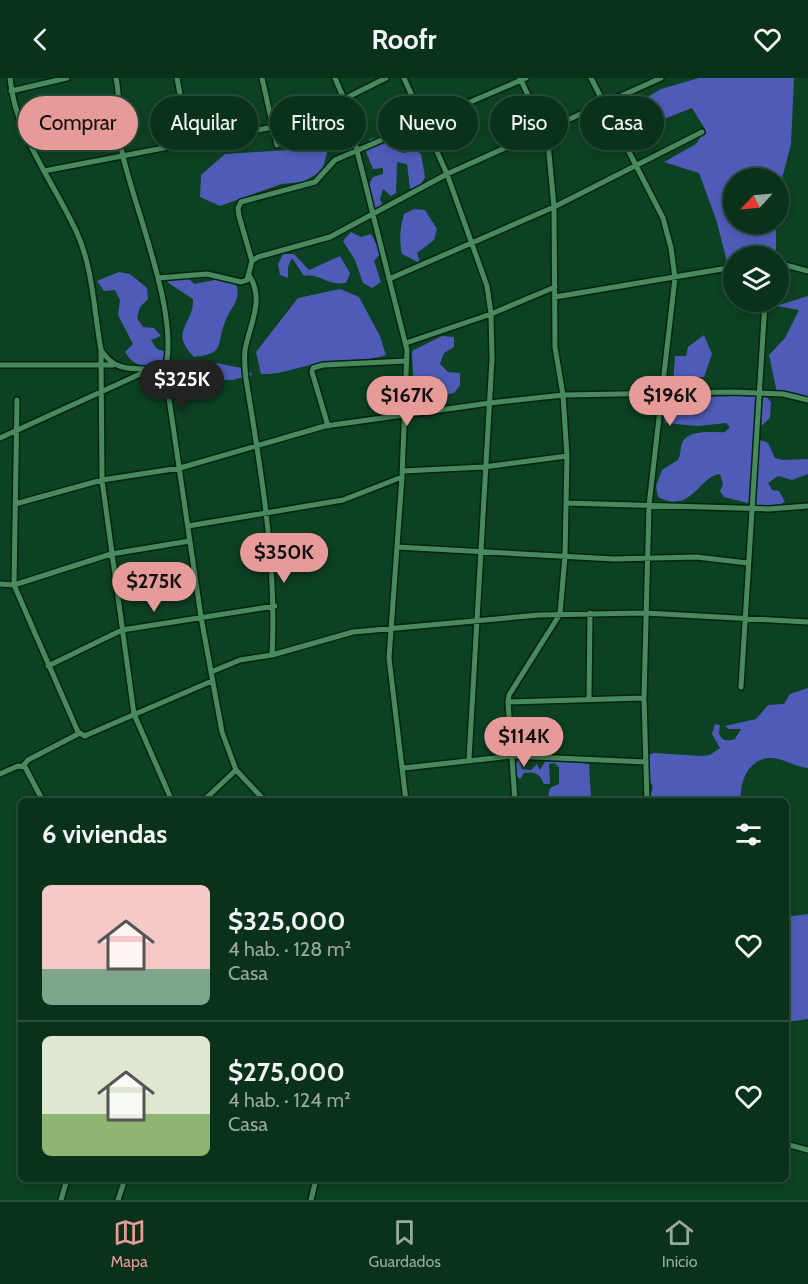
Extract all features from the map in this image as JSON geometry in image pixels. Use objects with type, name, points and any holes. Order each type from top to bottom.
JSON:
[{"type":"street","points":[[10,78],[11,91],[27,137],[84,249],[101,350],[102,480],[134,714],[171,798]]},
{"type":"street","points":[[11,91],[67,78]]},
{"type":"street","points":[[116,78],[123,155],[158,278],[170,351],[163,376],[180,468],[210,672],[222,732],[236,770],[262,798]]},
{"type":"street","points":[[177,78],[180,96]]},
{"type":"street","points":[[262,78],[270,114]]},
{"type":"street","points":[[335,78],[343,96]]},
{"type":"street","points":[[350,96],[386,78]]},
{"type":"street","points":[[404,78],[412,96]]},
{"type":"street","points":[[591,78],[600,96]]},
{"type":"street","points":[[621,96],[651,80],[661,78]]},
{"type":"street","points":[[478,99],[522,79],[529,96]]},
{"type":"street","points":[[389,279],[554,207],[702,132]]},
{"type":"street","points":[[44,171],[150,150]]},
{"type":"street","points":[[158,278],[207,274],[241,282],[249,275],[252,261],[239,216],[238,208],[241,202],[315,182],[322,178],[335,160],[357,150],[406,343],[403,474],[389,629],[390,674],[404,768],[406,798]]},
{"type":"street","points":[[436,150],[487,286],[492,314],[490,403],[484,467],[469,759]]},
{"type":"street","points":[[252,261],[330,237],[374,216],[404,196],[447,174],[503,150]]},
{"type":"street","points":[[515,798],[509,696],[560,614],[565,556],[567,456],[563,395],[555,347],[554,207],[547,150]]},
{"type":"street","points":[[626,150],[663,218],[671,248],[675,278],[649,505],[644,698],[647,798]]},
{"type":"street","points":[[789,266],[808,271]]},
{"type":"street","points":[[555,297],[723,269]]},
{"type":"street","points":[[249,275],[258,291],[258,300],[245,351],[246,379],[257,447],[275,606],[272,655]]},
{"type":"street","points":[[406,343],[492,314],[555,287]]},
{"type":"street","points":[[741,687],[764,312]]},
{"type":"street","points":[[101,350],[109,363],[125,369],[151,369],[163,376]]},
{"type":"street","points":[[328,426],[312,372],[313,368],[323,365],[406,361]]},
{"type":"street","points":[[0,365],[115,365]]},
{"type":"street","points":[[0,438],[151,369]]},
{"type":"street","points":[[15,504],[102,480],[180,468],[328,426],[490,403],[563,395],[759,392],[783,394],[808,400]]},
{"type":"street","points":[[17,400],[14,585],[80,734]]},
{"type":"street","points":[[188,526],[343,500],[403,474],[484,467],[567,456]]},
{"type":"street","points":[[566,503],[752,508],[808,506]]},
{"type":"street","points":[[0,584],[14,585],[111,554],[190,541]]},
{"type":"street","points":[[397,547],[647,559],[696,557],[748,562]]},
{"type":"street","points":[[48,666],[122,630],[275,606]]},
{"type":"street","points":[[589,700],[590,613]]},
{"type":"street","points":[[210,672],[240,660],[272,655],[353,632],[560,614],[645,613],[808,622]]},
{"type":"street","points":[[0,774],[23,766],[28,760],[80,734],[89,734],[212,681]]},
{"type":"street","points":[[508,702],[644,698]]},
{"type":"street","points":[[404,768],[512,756],[646,762]]},
{"type":"street","points":[[23,766],[41,798]]},
{"type":"street","points":[[206,798],[236,770]]},
{"type":"street","points":[[789,1145],[808,1150]]},
{"type":"street","points":[[61,1200],[67,1182]]},
{"type":"street","points":[[118,1200],[124,1182]]},
{"type":"street","points":[[311,1200],[315,1182]]},
{"type":"shaded area","points":[[699,78],[794,78],[791,144],[785,168],[723,168],[723,234],[776,234],[776,246],[723,246],[716,219],[699,173],[664,162],[696,144],[705,129],[692,108],[664,119],[664,96],[649,96],[661,89]]},
{"type":"shaded area","points":[[378,138],[378,150],[398,150],[406,153],[409,150],[414,150],[421,154],[425,177],[420,187],[410,189],[407,164],[397,162],[396,193],[391,196],[383,189],[380,199],[383,206],[379,210],[373,207],[368,186],[373,177],[383,174],[383,168],[373,169],[365,150],[370,139]]},
{"type":"shaded area","points":[[328,150],[322,171],[303,182],[281,184],[220,206],[200,197],[201,175],[225,154]]},
{"type":"shaded area","points":[[414,209],[425,210],[437,229],[434,240],[417,253],[420,263],[402,254],[400,243],[404,214]]},
{"type":"shaded area","points":[[351,232],[361,237],[371,234],[381,253],[374,261],[381,282],[372,288],[363,283],[355,260],[343,241]]},
{"type":"shaded area","points":[[283,254],[294,254],[309,270],[340,256],[350,273],[346,283],[333,283],[315,276],[304,276],[292,258],[288,267],[288,278],[280,275],[278,264]]},
{"type":"shaded area","points":[[119,272],[130,274],[147,288],[148,299],[140,307],[137,318],[143,327],[154,328],[161,336],[151,340],[157,349],[167,352],[162,363],[151,366],[137,364],[125,352],[133,344],[118,315],[120,300],[115,290],[104,291],[97,281]]},
{"type":"shaded area","points":[[176,276],[186,276],[194,284],[225,278],[235,282],[237,299],[225,322],[218,347],[204,356],[194,357],[183,341],[184,328],[190,315],[193,299],[167,282]]},
{"type":"shaded area","points":[[340,289],[359,297],[380,336],[386,355],[369,359],[321,363],[277,373],[261,374],[256,352],[298,298]]},
{"type":"shaded area","points":[[808,296],[808,397],[777,393],[769,355],[785,338],[799,310],[789,308],[789,302]]},
{"type":"shaded area","points":[[704,335],[712,354],[704,377],[688,377],[673,386],[675,356],[686,356],[688,347]]},
{"type":"shaded area","points":[[442,336],[454,337],[454,347],[444,353],[440,364],[448,372],[460,373],[460,385],[454,393],[444,395],[443,405],[437,414],[417,405],[414,395],[412,351]]},
{"type":"shaded area","points":[[216,363],[247,369],[252,375],[232,380],[211,379],[191,385],[181,380],[185,370]]},
{"type":"shaded area","points":[[750,394],[766,396],[771,402],[770,418],[759,428],[758,439],[768,443],[775,458],[808,459],[808,474],[792,480],[778,476],[768,483],[772,490],[779,491],[785,502],[771,509],[724,497],[720,491],[723,484],[720,474],[713,476],[694,493],[679,501],[669,501],[658,497],[656,486],[662,470],[678,460],[682,443],[687,437],[697,433],[725,432],[730,427],[726,423],[698,426],[665,423],[664,417],[685,399]]},
{"type":"shaded area","points":[[808,688],[808,768],[776,758],[763,759],[756,762],[747,773],[741,798],[650,798],[653,787],[644,770],[646,756],[654,753],[710,755],[720,748],[712,734],[715,724],[720,725],[719,733],[724,739],[735,739],[741,729],[729,729],[725,726],[756,719],[768,705],[784,704],[790,694]]},
{"type":"shaded area","points":[[555,759],[589,764],[591,797],[596,798],[548,798],[550,788],[559,784],[559,767],[554,763],[549,764],[550,784],[544,784],[539,776],[531,772],[524,773],[520,779],[517,776],[515,764],[519,760],[522,769],[531,770],[537,764],[540,770],[546,760]]},
{"type":"shaded area","points":[[808,914],[808,1019],[789,1022],[789,917]]}]
